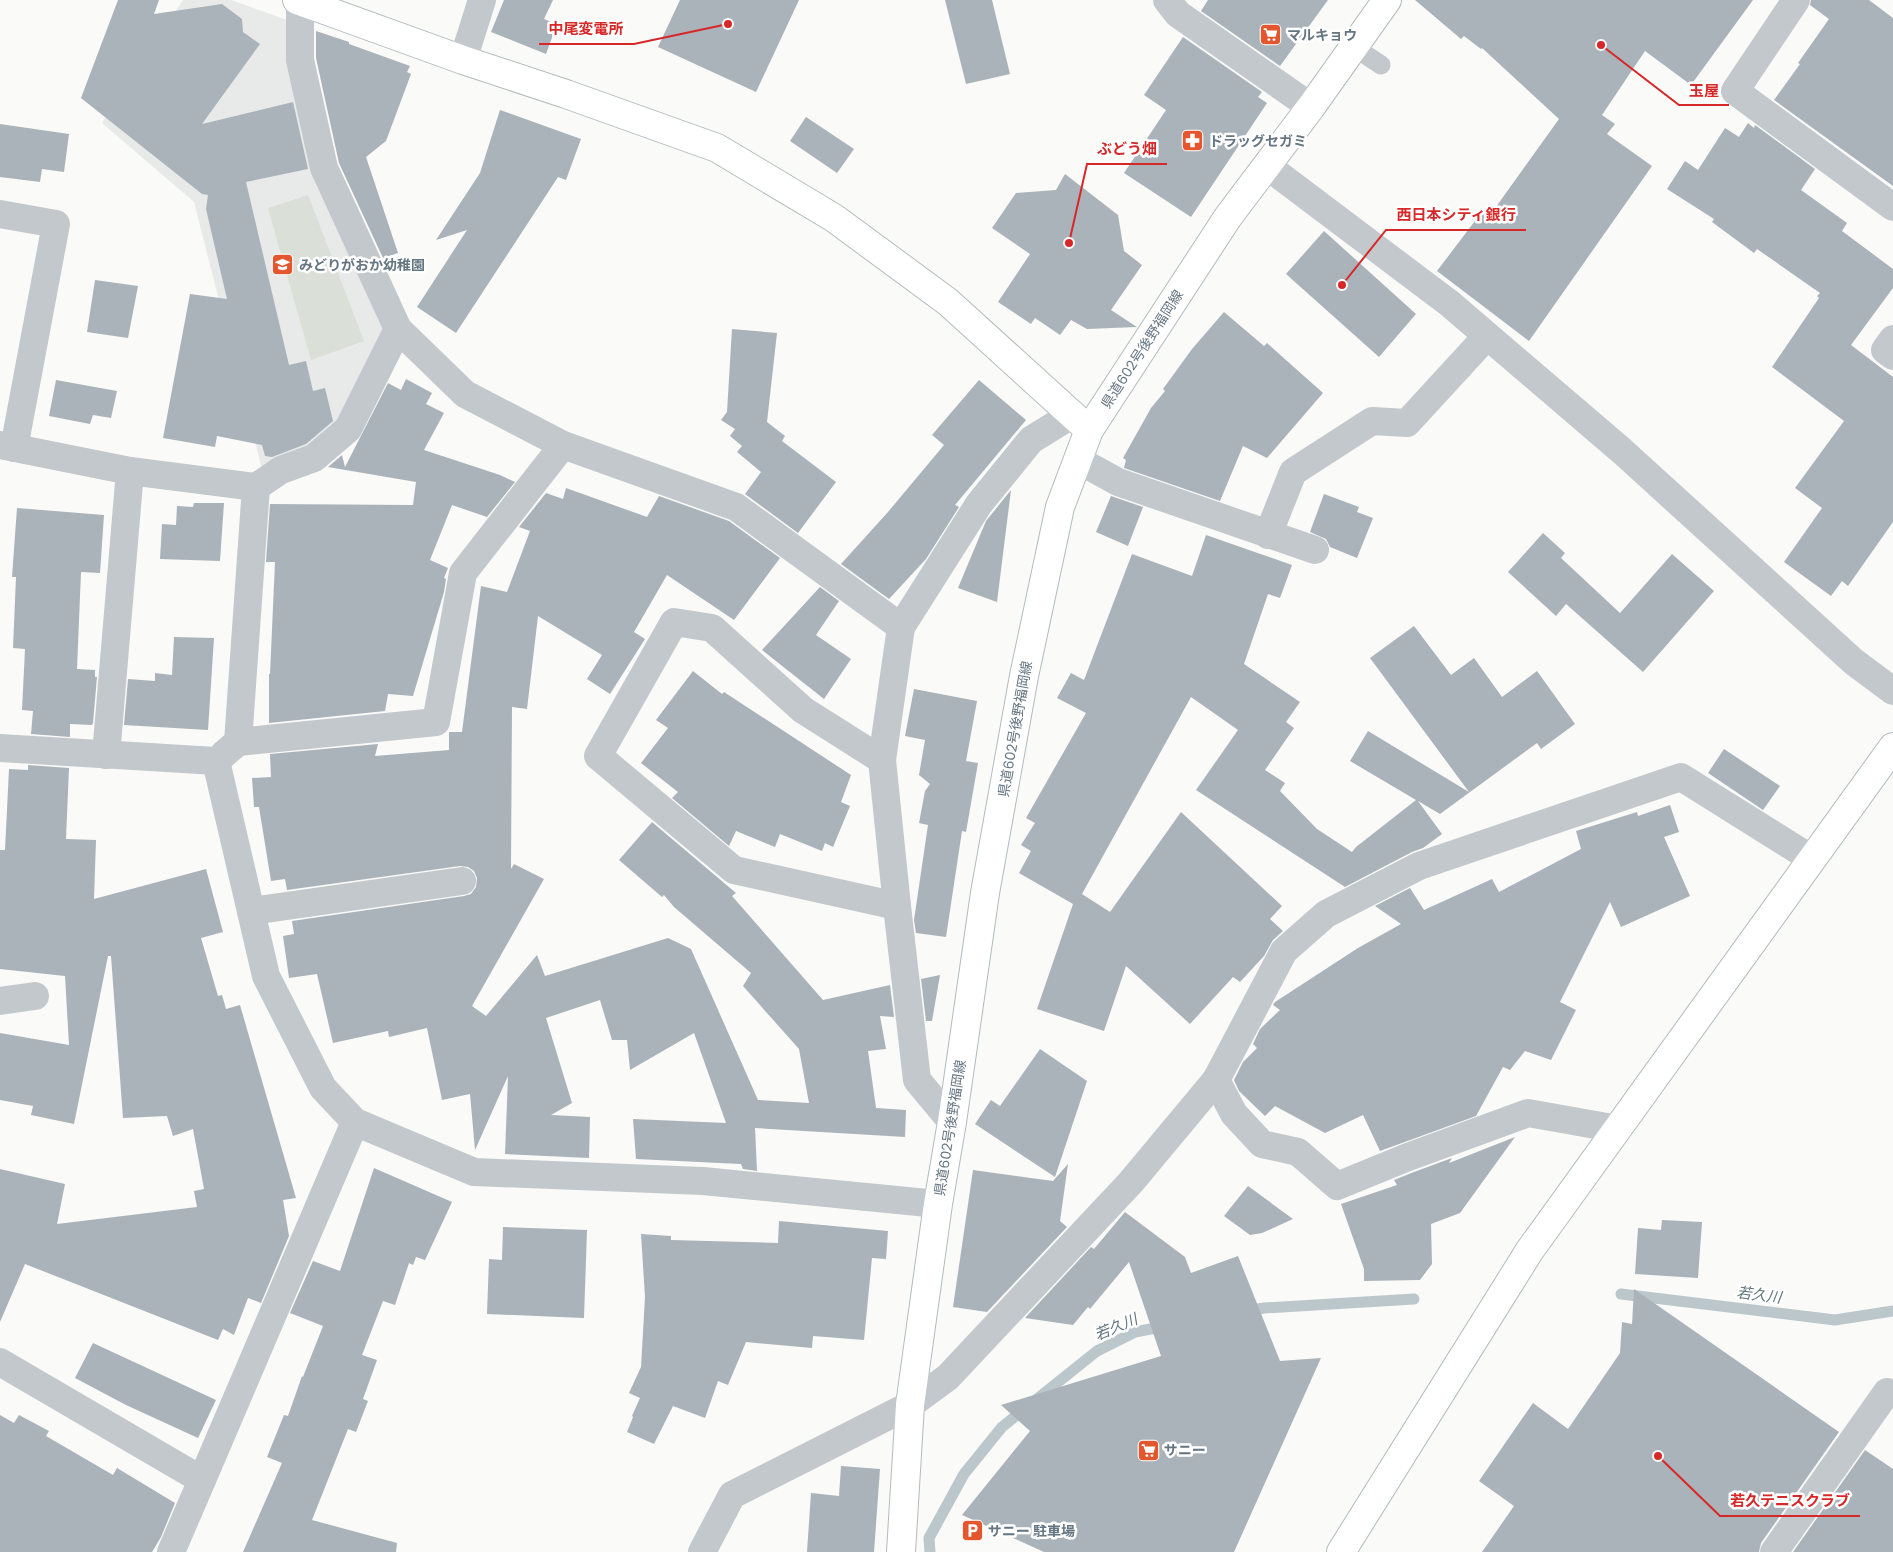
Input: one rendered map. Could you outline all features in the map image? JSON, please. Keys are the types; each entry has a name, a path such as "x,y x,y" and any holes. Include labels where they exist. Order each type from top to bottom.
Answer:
{"street":[{"path":"463,60 482,0"},
{"name":"県道602号後野福岡線","path":"901,1552 910,1404 985,893 1024,676 1060,507 1078,460 1081,422 1387,0"},
{"path":"1796,0 1734,91 1893,207"},
{"path":"901,627 736,507 563,445 465,394 398,329 324,168 300,60 299,1 717,148 834,218 948,302 1081,422 1031,440 979,504 901,627 882,760 897,906 917,1080 952,1122"},
{"path":"1171,12 1311,107"},
{"path":"1267,166 1449,304 1622,451 1854,662 1893,691"},
{"path":"0,214 56,224 7,446 130,470 256,488 281,470 314,458 348,429 398,329"},
{"path":"1268,534 1293,472 1372,421 1408,422 1487,336"},
{"path":"1893,339 1886,350 1893,356"},
{"path":"0,748 216,761 238,742 436,722 464,573 563,445"},
{"path":"1078,460 1118,482 1315,550"},
{"path":"106,755 130,470"},
{"path":"238,742 256,488"},
{"path":"882,760 803,710 712,628 674,622 598,756 734,870 897,906"},
{"path":"1341,1552 1530,1250 1893,746"},
{"path":"216,761 266,976 323,1088 355,1122 474,1172 703,1181 938,1204"},
{"path":"702,1552 732,1495 910,1404 948,1377 1131,1182 1216,1080 1284,951 1326,914 1419,866 1681,777 1812,858"},
{"path":"251,912 462,880"},
{"path":"0,1001 35,996"},
{"path":"1216,1080 1234,1114 1262,1144 1298,1152 1337,1186 1408,1157 1528,1113 1618,1130"},
{"path":"171,1552 355,1122"},
{"path":"0,1362 202,1480"},
{"path":"1774,1552 1891,1391"}],"lane":[{"path":"1354,47 1381,65"}],"shaded area":[{"name":"みどりがおか幼稚園","path":"183,0 231,0 290,21 289,62 316,185 386,329 335,426 308,452 262,469 194,202 102,123"},
{"path":"308,195 364,341 311,360 268,208"}],"building":[{"path":"118,0 159,0 154,14 222,4 242,19 243,32 260,44 202,124 293,102 308,169 246,182 289,365 306,361 313,391 325,388 333,421 306,444 272,457 265,456 262,445 217,436 215,447 163,438 190,294 227,299 206,209 208,195 202,194 81,98"},
{"path":"504,0 553,0 544,19 557,24 546,54 491,32"},
{"path":"680,0 799,0 756,92 658,47"},
{"path":"945,0 992,0 1010,74 966,84"},
{"name":"マルキョウ","path":"1208,0 1328,0 1280,66 1201,11"},
{"path":"1415,0 1753,0 1691,85 1645,51 1602,115 1615,124 1607,134 1652,166 1529,341 1437,271 1481,213 1488,218 1559,119 1482,48 1464,36 1461,39"},
{"path":"1811,0 1869,0 1893,18 1893,186 1774,100 1829,19 1810,5"},
{"path":"316,31 410,66 407,72 411,74 386,141 366,157 398,253 383,258 339,163 316,58"},
{"name":"ドラッグセガミ","path":"1183,37 1262,92 1258,97 1267,103 1191,217 1124,173 1166,110 1144,95"},
{"path":"500,110 581,139 566,180 558,177 456,333 417,307 467,230 436,240 480,173"},
{"path":"806,117 854,149 837,173 790,141"},
{"path":"1748,123 1754,128 1755,125 1815,169 1801,190 1847,223 1842,231 1893,269 1893,288 1851,345 1893,377 1893,522 1848,586 1842,581 1831,596 1784,562 1822,508 1795,488 1844,421 1772,367 1819,298 1817,296 1820,293 1757,249 1754,253 1712,222 1714,219 1667,189 1685,161 1698,170 1725,128 1739,137"},
{"path":"0,124 69,134 64,172 42,169 40,182 0,177"},
{"path":"1065,174 1118,215 1124,251 1142,265 1111,310 1137,327 1087,329 1071,320 1060,335 1035,318 1031,324 998,302 1030,254 992,228 1016,193 1056,190"},
{"path":"1324,231 1416,314 1379,357 1286,274"},
{"path":"95,280 138,286 128,338 87,332"},
{"path":"1224,312 1264,346 1267,343 1323,393 1267,458 1243,446 1220,501 1124,468 1126,460 1123,458 1151,408 1165,391 1163,389 1192,349"},
{"path":"732,329 777,333 767,422 785,436 782,441 836,482 798,533 745,494 761,472 737,452 742,446 730,436 735,429 721,420 727,412"},
{"path":"406,379 432,393 426,404 444,413 424,450 500,475 515,482 487,517 452,505 430,560 448,568 444,578 446,579 444,592 413,696 388,694 385,711 269,723 269,674 275,562 266,562 270,504 413,505 416,482 328,467 342,455 345,467 388,383 401,390"},
{"path":"56,380 117,391 111,418 93,415 90,424 49,416"},
{"path":"979,380 1026,420 955,505 959,507 926,559 889,599 841,564 888,512 944,445 932,435"},
{"path":"566,488 647,517 659,496 729,521 780,558 734,620 667,575 634,632 645,639 610,694 587,679 602,655 538,616 527,709 512,707 511,869 514,864 544,879 472,1006 486,1016 537,955 545,976 668,938 691,949 758,1100 809,1103 799,1049 743,986 751,973 674,907 664,895 662,897 619,860 652,822 736,893 732,896 823,1000 890,985 894,1017 880,1016 886,1049 868,1051 876,1108 906,1110 905,1137 755,1128 757,1171 743,1169 741,1164 636,1159 633,1119 726,1123 694,1033 630,1070 627,1040 612,1040 600,1000 546,1018 572,1103 551,1115 590,1117 589,1158 505,1154 508,1076 475,1150 470,1094 442,1100 427,1028 389,1037 388,1031 333,1043 317,974 289,978 283,936 294,934 292,921 464,896 471,894 476,887 477,878 474,871 468,867 460,866 287,890 285,879 271,881 259,807 254,807 252,778 271,777 270,754 378,744 375,756 449,750 449,732 462,732 481,586 507,592 530,531 519,527 546,493 563,499"},
{"path":"1011,490 997,602 958,588 986,521"},
{"path":"1324,494 1359,507 1357,512 1373,518 1357,558 1330,547 1326,539 1310,532"},
{"path":"1111,496 1143,507 1128,546 1096,532"},
{"path":"194,503 224,503 220,561 160,559 162,524 176,525 177,506 193,507"},
{"path":"17,508 104,515 100,573 81,572 77,669 95,670 95,677 97,677 93,723 92,725 70,724 70,737 31,734 33,711 22,710 25,649 13,648 16,577 12,577"},
{"path":"1543,533 1565,553 1561,558 1620,613 1672,554 1714,591 1643,672 1566,604 1556,616 1508,572"},
{"path":"1206,535 1292,565 1280,598 1268,594 1244,664 1300,702 1286,722 1294,728 1265,770 1285,783 1280,791 1317,829 1352,852 1416,800 1350,761 1368,731 1469,792 1370,658 1414,626 1451,675 1474,658 1502,697 1537,671 1575,724 1541,749 1537,743 1440,814 1418,801 1442,834 1423,848 1345,887 1196,790 1238,730 1191,697 1082,894 1110,912 1181,812 1282,906 1270,919 1283,931 1273,940 1264,956 1240,982 1233,977 1190,1024 1126,966 1104,1031 1037,1009 1073,904 1019,873 1031,851 1021,845 1035,823 1026,818 1086,713 1057,698 1071,673 1084,680 1132,554 1192,576"},
{"path":"820,587 839,601 816,635 851,659 824,699 762,650"},
{"path":"174,637 214,638 208,730 124,725 128,679 155,681 155,673 172,675"},
{"path":"693,671 722,694 724,692 851,775 841,802 850,806 833,847 825,843 822,851 780,834 775,847 736,831 729,846 672,798 678,792 641,763 668,728 656,720"},
{"path":"914,689 977,701 966,761 978,763 966,832 962,831 946,937 916,933 914,920 928,825 919,823 925,791 930,784 919,775 925,740 905,736"},
{"path":"1724,749 1780,786 1763,810 1708,773"},
{"path":"28,765 69,768 66,839 96,840 94,899 206,869 223,932 201,938 218,996 222,995 226,1009 240,1005 296,1198 283,1200 289,1236 261,1303 248,1298 234,1335 223,1329 218,1340 25,1264 0,1322 0,1169 65,1184 57,1224 197,1207 194,1191 204,1189 193,1129 173,1136 167,1116 123,1118 111,956 108,956 74,1124 31,1115 33,1106 0,1100 0,1033 69,1045 65,976 0,969 0,850 5,850 9,769 28,770"},
{"path":"1670,805 1679,832 1664,837 1690,896 1621,927 1610,902 1560,1002 1576,1010 1551,1060 1525,1051 1510,1070 1503,1067 1476,1116 1380,1151 1363,1115 1325,1133 1275,1106 1265,1116 1239,1091 1234,1080 1243,1062 1257,1048 1253,1044 1260,1029 1280,1010 1273,1005 1275,1002 1358,948 1401,924 1375,906 1410,888 1424,910 1492,879 1499,892 1581,849 1576,831 1637,812 1638,816"},
{"path":"940,975 932,1021 926,1021 921,979"},
{"path":"1040,1049 1087,1081 1055,1177 975,1124 991,1100 1000,1106"},
{"path":"1515,1137 1460,1213 1431,1224 1432,1264 1420,1280 1364,1281 1364,1269 1341,1204 1397,1185 1394,1180 1414,1172 1452,1158 1449,1163"},
{"path":"1068,1164 1060,1221 1067,1227 987,1312 953,1307 973,1170 1053,1181"},
{"path":"374,1168 452,1202 425,1260 416,1257 413,1265 409,1263 395,1305 383,1301 362,1355 377,1360 363,1399 368,1401 356,1432 348,1429 312,1520 397,1543 396,1552 243,1552 282,1463 267,1457 284,1415 288,1416 323,1326 290,1313 313,1261 340,1271"},
{"path":"1248,1186 1293,1219 1262,1233 1250,1235 1224,1216"},
{"name":"サニー","path":"1125,1212 1185,1257 1191,1273 1238,1256 1280,1361 1321,1358 1234,1552 1044,1552 962,1515 1030,1431 1001,1405 1161,1356 1129,1262 1090,1309 1088,1307 1073,1325 1025,1318 1091,1247 1094,1249"},
{"path":"1662,1220 1702,1222 1698,1278 1635,1274 1638,1228 1661,1230"},
{"path":"779,1221 888,1231 886,1259 872,1258 864,1340 813,1336 812,1348 746,1342 728,1385 718,1381 705,1418 673,1406 654,1444 627,1432 640,1398 629,1393 641,1367 645,1297 641,1234 671,1236 671,1240 778,1243"},
{"path":"503,1227 587,1230 584,1318 487,1314 489,1259 502,1260"},
{"path":"1634,1289 1839,1432 1761,1543 1759,1552 1482,1552 1514,1506 1479,1481 1533,1403 1568,1429 1620,1353 1622,1322 1632,1324"},
{"path":"93,1343 216,1400 198,1438 126,1405 75,1378"},
{"path":"0,1415 14,1423 19,1415 49,1431 46,1436 113,1475 117,1468 175,1503 161,1537 152,1552 0,1552"},
{"path":"1865,1450 1893,1469 1893,1552 1793,1552"},
{"path":"841,1466 880,1469 874,1552 807,1552 811,1493 839,1496"}],"waterway":[{"name":"若久川","path":"1621,1294 1835,1320 1893,1311"},
{"name":"若久川","path":"1246,1311 1264,1308 1414,1299"},
{"name":"若久川","path":"930,1552 929,1538 964,1474 1002,1427 1097,1351 1135,1332 1166,1326"}],"place":[{"name":"中尾変電所","path":"728,24"},
{"name":"マルキョウ","path":"1271,35"},
{"name":"玉屋","path":"1601,45"},
{"name":"ドラッグセガミ","path":"1193,141"},
{"name":"ぶどう畑","path":"1069,243"},
{"name":"みどりがおか幼稚園","path":"283,265"},
{"name":"西日本シティ銀行","path":"1342,285"},
{"name":"サニー","path":"1148,1450"},
{"name":"若久テニスクラブ","path":"1658,1456"},
{"name":"サニー 駐車場","path":"972,1531"}]}
